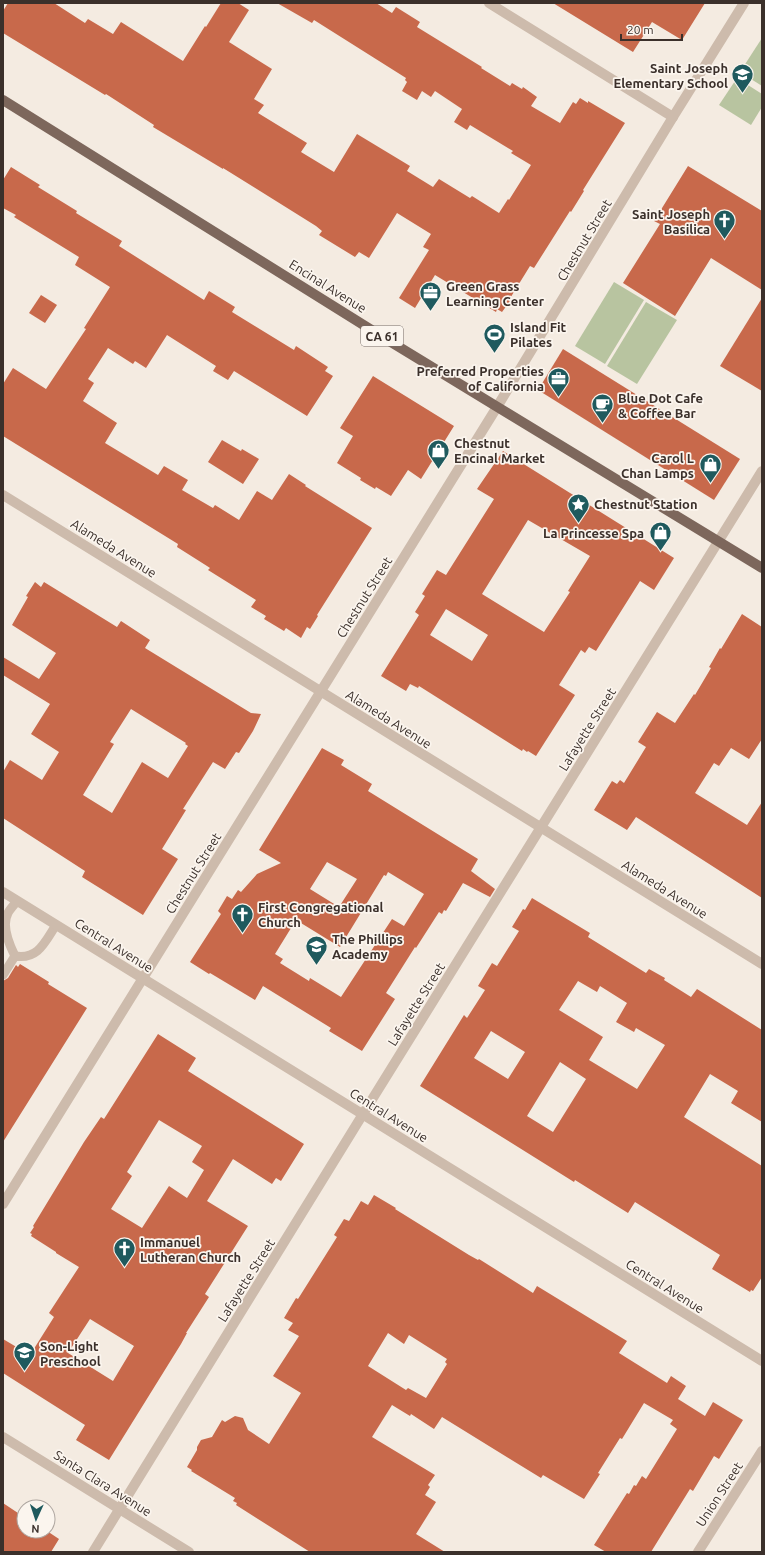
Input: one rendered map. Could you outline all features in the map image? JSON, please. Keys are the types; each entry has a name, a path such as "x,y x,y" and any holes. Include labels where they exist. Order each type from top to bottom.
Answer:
{"main road":[{"name":"Encinal Avenue","path":"3,100 497,407 762,568"}],"street":[{"path":"489,3 673,117"},
{"name":"Chestnut Street","path":"3,1204 144,979 497,407 744,3"},
{"name":"Lafayette Street","path":"93,1552 762,471"},
{"name":"Alameda Avenue","path":"3,495 762,964"},
{"name":"Central Avenue","path":"3,892 762,1361"},
{"name":"Santa Clara Avenue","path":"3,1437 189,1552"},
{"name":"Union Street","path":"698,1552 762,1451"}],"lane":[{"path":"15,956 8,940 5,925 7,914 17,901"},
{"path":"15,956 22,957 32,955 41,948 56,925"},
{"path":"3,975 15,956"}],"green space":[{"path":"762,38 762,86 740,72"},
{"path":"737,78 762,94 762,107 751,125 719,105"},
{"path":"614,282 644,300 605,364 575,346"},
{"path":"646,302 677,320 637,384 607,366"}],"building":[{"path":"8,3 54,3 85,23 88,19 113,34 121,22 183,61 221,3 238,3 249,10 229,42 272,69 254,99 264,105 258,113 307,143 301,152 334,172 357,134 410,166 407,171 433,187 439,179 470,198 472,196 499,213 531,165 511,153 513,151 470,125 467,130 454,122 462,109 435,91 431,97 422,91 417,100 402,91 407,82 405,80 406,78 314,20 312,23 277,3 376,3 392,13 396,7 420,22 417,27 482,67 481,68 510,86 512,83 522,89 523,87 537,97 531,106 560,123 573,102 576,104 580,98 588,103 588,101 625,123 571,212 570,211 534,268 530,266 502,312 497,309 496,312 435,275 415,308 399,298 429,250 423,247 431,234 397,213 369,258 359,252 355,257 319,235 322,231 316,226 223,168 153,127 154,125 106,94 105,95 3,33 3,11"},
{"path":"553,3 705,3 682,40 652,22 633,52"},
{"name":"Saint Joseph Basilica","path":"688,166 762,211 762,290 711,258 675,316 623,283 660,224 654,221"},
{"path":"11,167 40,185 38,187 77,211 76,213 122,241 119,246 204,300 209,291 235,307 232,312 294,350 296,346 328,367 325,371 333,376 307,416 234,371 228,380 213,371 216,366 167,335 146,368 135,361 133,364 108,348 88,379 94,383 83,401 117,423 105,443 158,475 164,466 188,480 182,490 213,508 215,505 239,520 257,491 272,500 289,474 306,485 305,486 372,528 317,615 318,616 310,629 307,627 301,638 286,628 284,631 264,619 266,616 251,607 256,600 208,570 210,568 177,547 178,544 3,436 3,384 13,368 46,389 86,329 84,328 110,287 75,265 79,257 14,217 16,215 3,208 3,180"},
{"path":"41,295 57,305 45,323 29,313"},
{"path":"762,298 762,391 720,366"},
{"path":"563,349 740,459 714,500 538,390"},
{"path":"373,376 454,426 421,479 408,470 391,496 360,480 361,478 337,463 353,436 340,428"},
{"path":"222,440 259,459 243,484 208,462"},
{"path":"503,451 674,558 654,590 640,581 596,651 589,647 585,653 581,650 559,685 575,695 536,756 523,749 522,751 419,686 418,688 410,684 406,691 381,676 419,615 415,612 425,596 422,594 437,570 446,575 494,499 477,489","holes":["528,520 590,556 568,591 570,592 544,632 482,594","446,609 488,635 472,661 430,635"]},
{"path":"35,582 41,587 44,582 117,627 121,621 150,640 145,648 251,713 261,714 253,731 239,753 236,752 225,769 213,762 183,809 186,810 162,849 178,859 143,915 82,877 85,871 3,818 3,772 10,760 42,780 59,752 31,734 50,704 3,675 3,657 39,679 56,653 12,625 28,597 26,596","holes":["131,709 186,743 185,744 188,746 168,778 142,762 112,813 83,795 114,744 110,742"]},
{"path":"742,614 762,627 762,739 749,759 731,748 719,766 714,763 695,793 747,825 762,802 762,898 636,817 627,830 594,810 612,781 617,784 620,780 624,783 646,747 638,742 657,712 675,723 694,694 695,695 711,668 709,667 720,648 721,649"},
{"path":"322,748 344,760 341,765 372,784 368,791 478,859 471,871 495,889 490,897 463,883 446,911 444,910 442,914 439,912 386,993 395,999 362,1051 329,1031 331,1028 263,986 255,1000 190,962 221,914 218,911 227,896 232,899 238,890 241,892 257,874 281,863 259,850","holes":["327,862 357,879 339,907 310,889","388,872 424,894 404,926 392,919 341,997 310,978 309,981 280,963 283,959 275,954 296,920 340,947 384,875 386,876"]},
{"path":"532,898 590,933 588,937 646,973 649,969 665,978 664,980 691,997 697,989 762,1030 762,1122 731,1103 738,1091 710,1074 684,1117 762,1166 762,1277 753,1291 751,1290 750,1292 712,1269 720,1255 635,1202 628,1213 575,1180 574,1182 420,1086 464,1015 467,1018 485,990 478,986 492,963 497,966 519,931 512,927 523,909 525,910","holes":["578,981 597,992 600,986 627,1003 616,1022 634,1032 636,1028 665,1045 637,1089 589,1060 603,1037 559,1010","491,1031 525,1052 508,1079 474,1058","560,1062 586,1079 553,1132 527,1116"]},
{"path":"20,964 49,982 48,984 87,1008 3,1142 3,981 8,978 16,965 18,967"},
{"path":"158,1034 196,1058 188,1071 304,1144 281,1181 276,1178 272,1184 233,1159 207,1201 248,1226 205,1294 209,1297 109,1460 76,1440 85,1425 3,1373 3,1339 30,1355 54,1317 49,1313 79,1267 31,1236 32,1234 30,1233 84,1142 101,1117 104,1119","holes":["159,1120 202,1146 192,1162 204,1170 187,1198 169,1186 142,1228 111,1209 132,1176 127,1172","90,1319 134,1346 113,1381 68,1353"]},
{"path":"374,1195 469,1255 478,1260 479,1259 533,1293 537,1286 627,1341 619,1353 667,1383 671,1376 686,1386 678,1399 705,1416 713,1402 743,1420 719,1459 714,1456 693,1491 690,1489 651,1552 606,1552 594,1545 627,1493 629,1494 634,1485 636,1486 642,1476 646,1479 677,1429 670,1424 673,1420 644,1403 622,1439 620,1438 598,1473 600,1474 584,1499 543,1475 541,1478 442,1417 434,1429 411,1414 410,1416 392,1405 372,1437 435,1475 428,1485 430,1487 425,1495 436,1502 416,1534 445,1552 310,1552 236,1505 237,1503 233,1501 235,1498 187,1467 201,1440 212,1437 222,1420 225,1422 235,1416 243,1418 248,1430 269,1444 301,1393 273,1376 299,1336 288,1330 293,1323 284,1318 296,1298 298,1299 337,1237 334,1235 344,1219 349,1221 361,1201 368,1205","holes":["388,1333 404,1344 409,1335 447,1359 445,1362 447,1364 426,1398 408,1388 406,1390 368,1366"]},
{"path":"3,1503 16,1512 16,1539 56,1539 56,1537 59,1539 51,1552 3,1552"}],"place":[{"name":"Saint Joseph Elementary School","path":"743,94"},
{"name":"Saint Joseph Basilica","path":"725,240"},
{"name":"Green Grass Learning Center","path":"430,312"},
{"name":"Island Fit Pilates","path":"495,354"},
{"name":"Preferred Properties of California","path":"559,398"},
{"name":"Blue Dot Cafe & Coffee Bar","path":"603,424"},
{"name":"Chestnut Encinal Market","path":"438,470"},
{"name":"Carol L Chan Lamps","path":"710,484"},
{"name":"Chestnut Station","path":"578,524"},
{"name":"La Princesse Spa","path":"660,552"},
{"name":"First Congregational Church","path":"242,934"},
{"name":"The Phillips Academy","path":"316,966"},
{"name":"Immanuel Lutheran Church","path":"125,1268"},
{"name":"Son-Light Preschool","path":"25,1372"}]}
